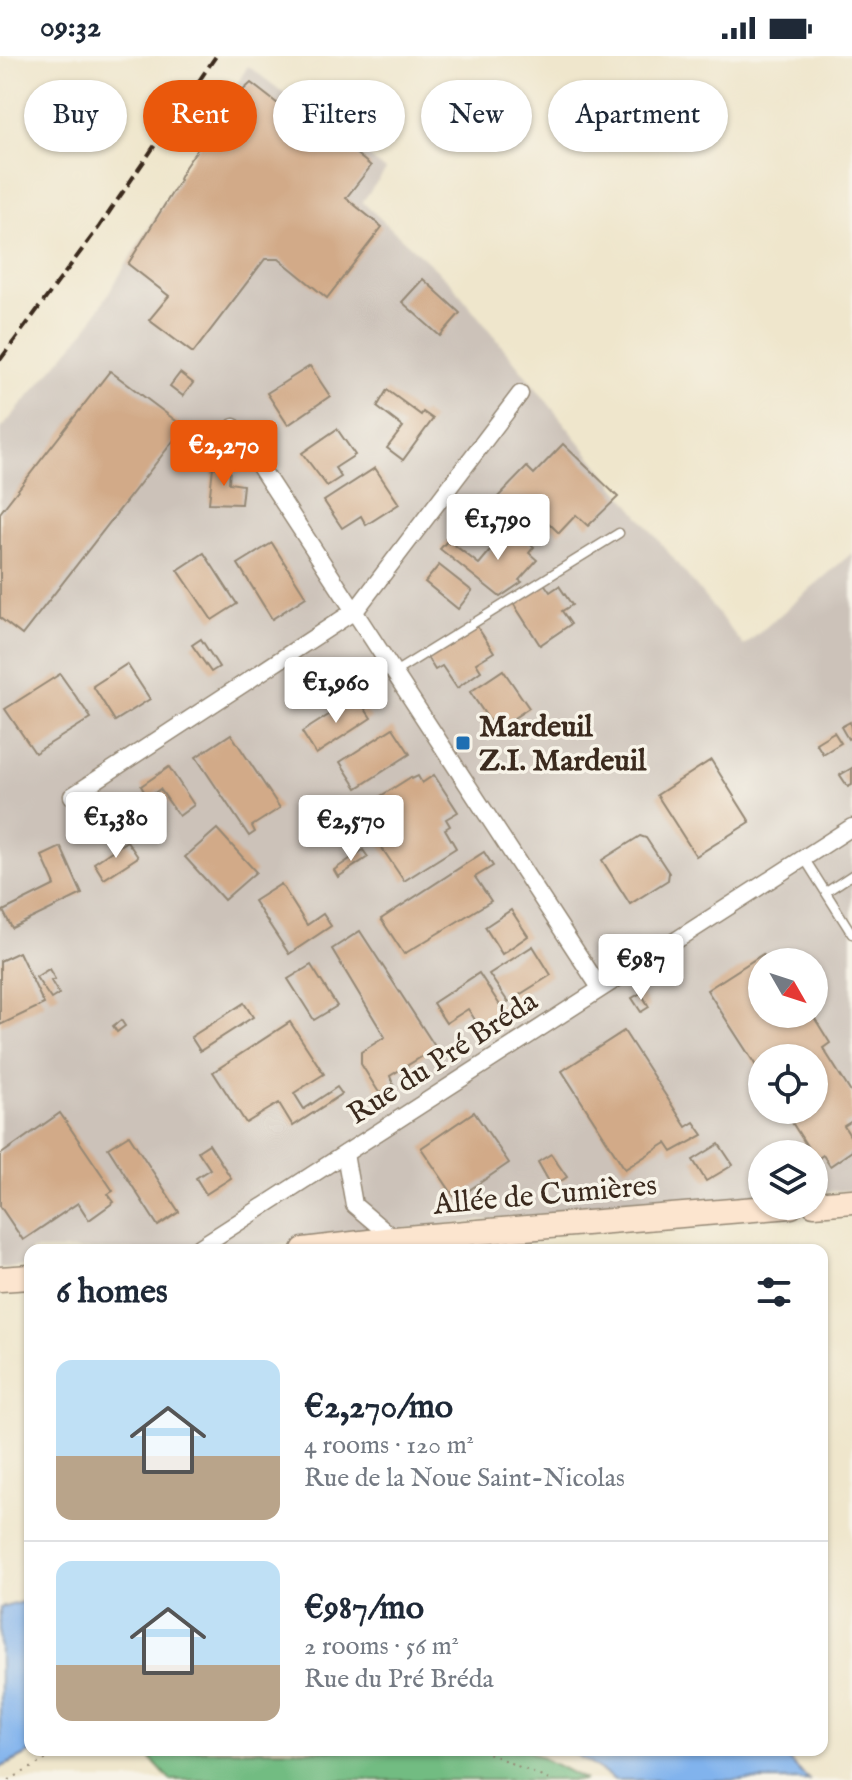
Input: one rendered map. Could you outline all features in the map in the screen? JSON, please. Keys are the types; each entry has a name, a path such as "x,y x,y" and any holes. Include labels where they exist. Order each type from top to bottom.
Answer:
{"main road":[{"path":"828,1203 852,1201"},
{"name":"Allée de Cumières","path":"353,1244 748,1210"},
{"path":"1,1277 24,1277"}],"street":[{"path":"72,796 356,610 520,394"},
{"path":"234,427 600,988"},
{"name":"Rue du Pré Bréda","path":"205,1244 852,827"},
{"name":"Rue du Pré Bréda","path":"345,1154 354,1205 394,1239"}],"lane":[{"path":"395,672 619,533"},
{"path":"804,857 852,934"},
{"path":"826,892 852,875"}],"path":[{"path":"9,1780 52,1756"},
{"path":"495,1756 549,1780"}],"shaded area":[{"path":"248,66 273,85 273,152 362,152 386,170 362,202 451,283 744,646 852,553 852,1190 828,1192 828,1140 748,1140 748,1198 507,1218 273,1244 24,1244 24,1266 0,1268 0,430 86,330 195,152 257,152 257,80 239,80"}],"green space":[{"path":"539,1756 585,1780 170,1780 150,1758"}],"water":[{"path":"24,1602 24,1756 0,1768 0,1608"},
{"path":"578,1756 784,1756 809,1780 615,1780"}],"building":[{"path":"257,88 273,100 273,152 354,152 371,166 346,198 382,227 327,298 279,259 265,259 193,353 149,320 169,296 128,264 195,152 257,152"},
{"path":"423,279 460,313 440,336 402,302"},
{"path":"310,366 330,396 288,425 267,393"},
{"path":"110,371 184,427 22,635 0,618 0,513"},
{"path":"180,373 193,383 183,396 170,386"},
{"path":"387,390 421,415 423,412 433,419 403,460 387,448 403,427 377,407"},
{"path":"337,429 355,455 335,468 341,477 327,486 302,453"},
{"path":"563,444 618,497 588,526 576,515 559,533 525,500 510,515 494,501 527,467 534,474"},
{"path":"213,467 230,469 229,483 243,485 241,504 209,503"},
{"path":"375,468 399,504 366,525 361,516 342,528 324,501"},
{"path":"510,527 534,547 529,553 537,560 519,580 522,582 500,597 440,549 448,540 479,564"},
{"path":"272,543 306,597 272,619 238,564"},
{"path":"204,553 237,604 212,620 178,570"},
{"path":"439,565 472,591 458,609 425,582"},
{"path":"543,582 550,592 559,586 572,605 562,611 571,624 540,645 513,603"},
{"path":"476,625 494,652 476,663 481,671 457,688 442,666 435,670 427,657"},
{"path":"201,639 219,667 211,672 192,645"},
{"path":"127,664 150,699 115,721 93,686"},
{"path":"503,670 529,708 496,730 470,692"},
{"path":"60,674 91,718 35,753 5,709"},
{"path":"357,697 371,718 316,754 302,732"},
{"path":"850,722 852,736 848,739 841,727"},
{"path":"393,728 410,754 357,788 340,762"},
{"path":"834,732 841,743 823,754 816,743"},
{"path":"231,734 280,808 252,826 255,832 249,836 196,757"},
{"path":"711,760 750,822 696,856 657,795"},
{"path":"169,767 194,805 179,816 160,789 148,798 141,786"},
{"path":"852,768 852,785 848,787 840,775"},
{"path":"434,775 458,812 446,819 450,826 445,829 456,848 404,881 357,811 411,777 418,776 422,783"},
{"path":"217,829 256,872 224,900 185,857"},
{"path":"640,836 646,838 669,873 668,880 630,904 602,860"},
{"path":"127,841 138,857 104,879 94,863"},
{"path":"61,847 82,894 12,928 3,911 55,885 42,856"},
{"path":"363,850 368,857 338,877 334,870"},
{"path":"484,852 493,866 475,877 491,901 404,954 381,919"},
{"path":"281,884 307,925 323,914 331,926 289,954 254,901"},
{"path":"511,910 528,936 502,954 485,927"},
{"path":"360,931 436,1048 390,1076 394,1087 386,1094 378,1091 361,1064 361,1052 385,1037 332,949"},
{"path":"533,946 551,975 508,1002 489,974"},
{"path":"19,952 44,1004 0,1025 0,961"},
{"path":"748,964 748,1028 821,1028 830,1043 748,1044 748,1053 707,990"},
{"path":"311,965 337,1006 314,1020 288,979"},
{"path":"49,969 55,979 51,981 59,994 51,999 36,977"},
{"path":"479,973 507,1016 483,1032 468,1009 446,1023 433,1003"},
{"path":"641,993 649,1007 641,1012 632,998"},
{"path":"244,1003 253,1017 200,1051 191,1037"},
{"path":"121,1020 125,1026 117,1032 113,1026"},
{"path":"290,1022 324,1074 294,1093 304,1109 337,1087 342,1094 293,1126 279,1103 246,1123 213,1072"},
{"path":"624,1031 686,1127 694,1122 703,1135 672,1152 666,1143 625,1169 562,1071"},
{"path":"828,1056 852,1094 852,1121 844,1126 852,1139 852,1151 830,1166 828,1140 803,1140 793,1124 828,1124"},
{"path":"474,1112 509,1163 456,1199 421,1148"},
{"path":"60,1113 113,1191 108,1194 114,1202 89,1220 78,1203 23,1240 0,1206 0,1155"},
{"path":"129,1135 179,1212 158,1226 108,1148"},
{"path":"209,1144 231,1178 206,1194 196,1178 210,1169 198,1151"},
{"path":"719,1144 733,1165 706,1181 693,1160"},
{"path":"551,1154 567,1177 552,1187 538,1162"}],"railway":[{"path":"0,360 99,227 216,56"}],"place":[{"name":"Mardeuil Z.I. Mardeuil","path":"463,743"}]}
